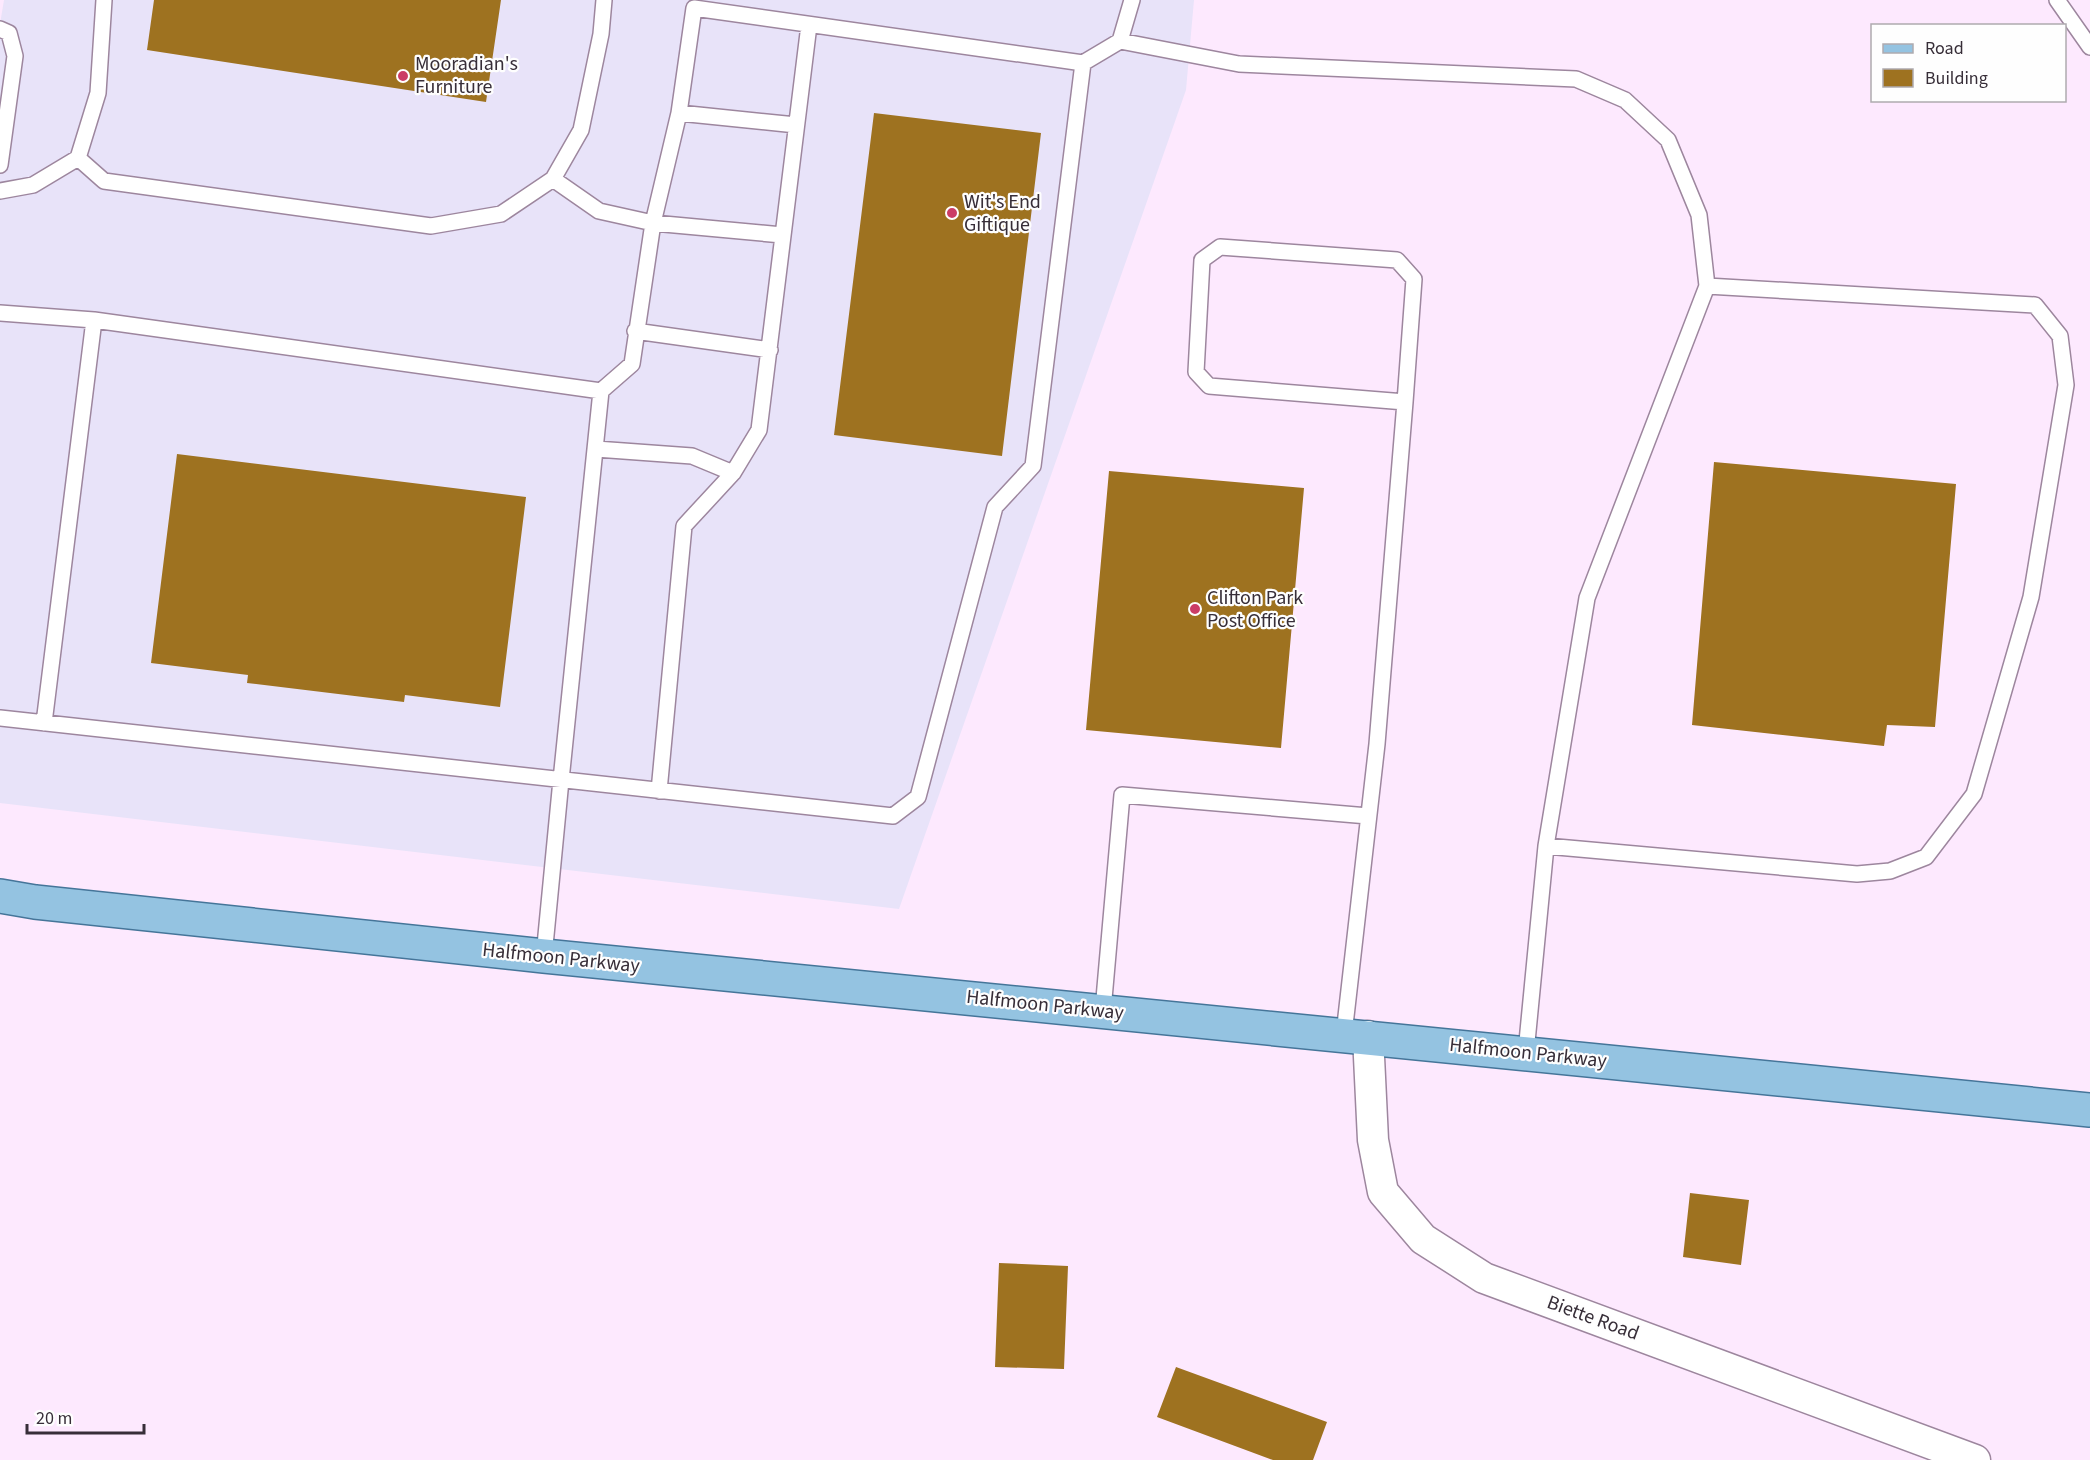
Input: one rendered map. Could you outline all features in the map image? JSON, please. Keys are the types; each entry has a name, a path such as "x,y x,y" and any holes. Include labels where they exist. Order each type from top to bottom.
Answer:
{"main road":[{"name":"Halfmoon Parkway","path":"0,896 35,902 544,956 1356,1035 2090,1110"}],"street":[{"name":"Biette Road","path":"1356,1035 1383,1192 1423,1239 1484,1278 1974,1460"}],"lane":[{"path":"0,191 33,185 78,158 98,93 104,0"},
{"path":"78,158 104,181 431,226 501,214 553,179 581,130 601,34 604,0"},
{"path":"1120,41 1132,0"},
{"path":"2056,0 2090,47"},
{"path":"544,956 601,391 632,364 635,331 653,223 679,113 695,4 809,25 1083,63 1120,41 1239,64 1576,79 1625,100 1668,140 1698,215 1707,286 1587,598 1546,846 1526,1052"},
{"path":"659,791 684,526 733,473 759,430 809,25"},
{"path":"0,29 9,33 15,56 0,165"},
{"path":"0,718 893,816 918,797 995,507 1033,466 1083,63"},
{"path":"679,113 796,125"},
{"path":"553,179 599,211 653,223 782,235"},
{"path":"1356,1035 1368,816 1377,744 1405,402 1414,279 1397,260 1220,247 1202,260 1196,372 1209,386 1405,402"},
{"path":"1546,846 1857,874 1890,870 1926,857 1974,794 2031,597 2066,385 2060,336 2035,305 1707,286"},
{"path":"0,313 94,320 601,391"},
{"path":"44,723 94,320"},
{"path":"635,331 770,350"},
{"path":"596,448 692,456 733,473"},
{"path":"1103,1010 1122,795 1368,816"}],"shaded area":[{"path":"4,0 1194,0 1186,90 899,909 0,803 0,24"}],"building":[{"name":"Mooradian's Furniture","path":"154,0 501,0 486,102 147,50"},
{"path":"874,113 1041,133 1002,456 834,435"},
{"path":"177,454 526,497 500,707 405,695 404,702 247,683 248,675 151,663"},
{"path":"1714,462 1956,484 1935,727 1887,725 1884,746 1692,725"},
{"name":"Clifton Park Post Office","path":"1109,471 1304,488 1281,748 1086,730"},
{"path":"1690,1193 1749,1200 1741,1265 1683,1257"},
{"path":"999,1263 1068,1266 1064,1369 995,1367"},
{"path":"1176,1367 1327,1422 1313,1460 1273,1460 1157,1417"}],"place":[{"name":"Mooradian's Furniture","path":"403,76"},
{"name":"Wit's End Giftique","path":"952,213"},
{"name":"Clifton Park Post Office","path":"1195,609"}]}
